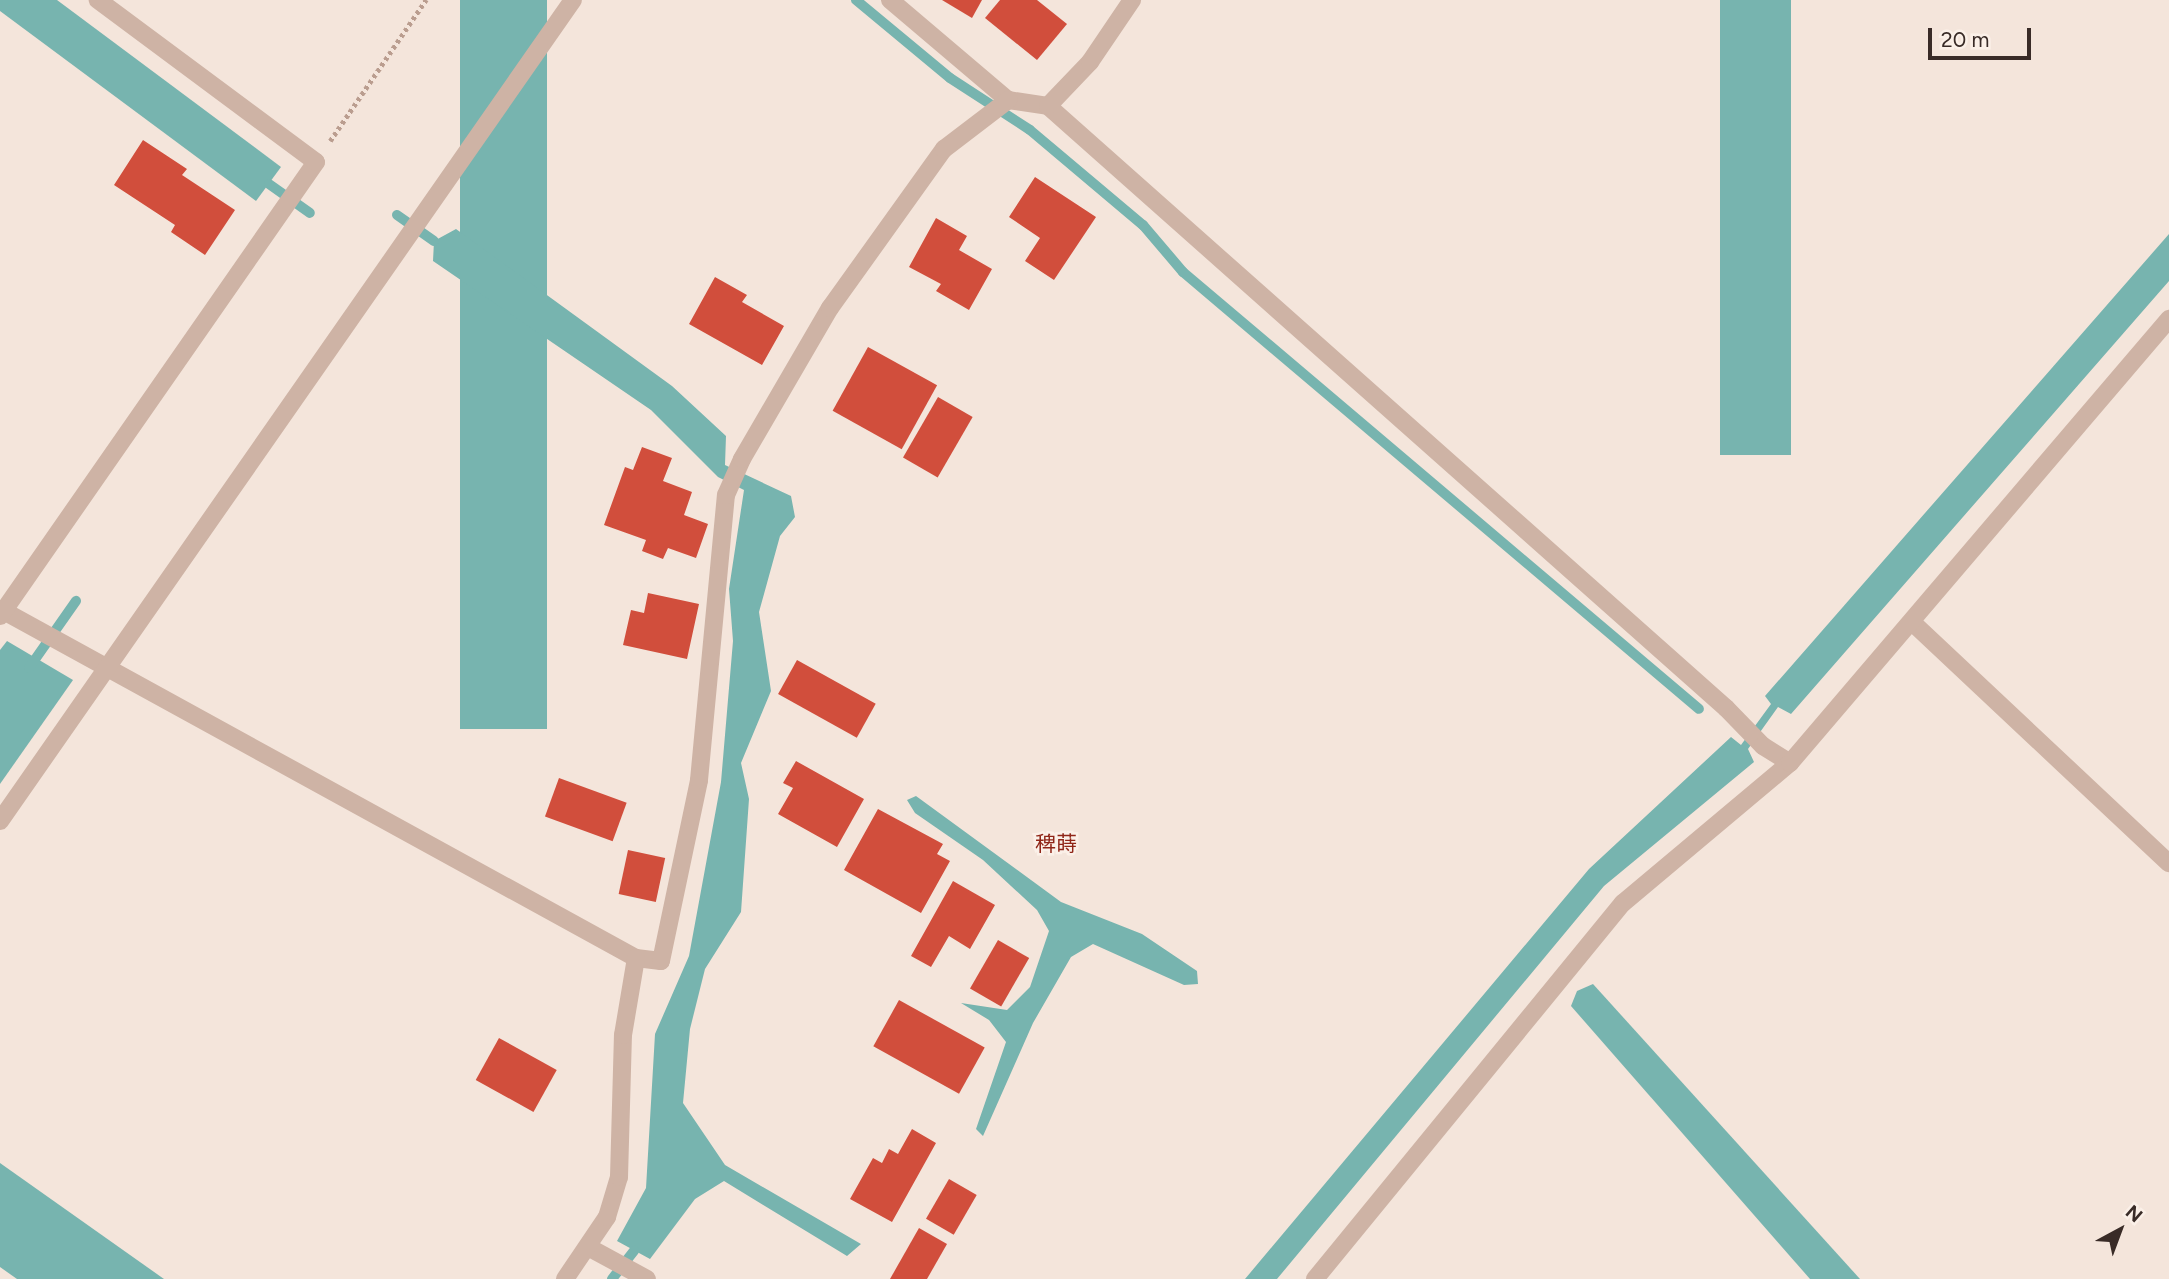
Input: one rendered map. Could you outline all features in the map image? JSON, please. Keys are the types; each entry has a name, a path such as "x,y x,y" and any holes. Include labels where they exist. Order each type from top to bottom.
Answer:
{"street":[{"path":"98,0 316,162 1,612 636,958 661,961 678,891 699,780 726,495 742,459 830,308 944,149 983,116 1008,100"},
{"path":"0,821 573,0"},
{"path":"890,0 1008,100 1048,106 1726,708 1763,746 1790,763"},
{"path":"1048,106 1090,62 1132,0"},
{"path":"1315,1279 1623,903 1790,763 1913,623 2169,319"},
{"path":"1913,623 2169,863"},
{"path":"565,1279 607,1217 619,1177 624,1035 636,958"},
{"path":"588,1247 642,1276"}],"path":[{"path":"316,162 426,0"}],"water":[{"path":"0,0 57,0 281,167 256,201 0,11"},
{"path":"460,0 547,0 547,729 460,729"},
{"path":"1720,0 1791,0 1791,455 1720,455"},
{"path":"456,229 672,386 726,436 725,465 791,496 795,517 780,536 759,612 771,691 741,763 749,799 741,912 705,969 690,1029 683,1103 725,1165 861,1244 847,1256 724,1181 695,1199 650,1259 617,1241 646,1188 655,1034 689,956 721,782 733,641 729,589 744,490 718,477 651,410 433,261 434,241"},
{"path":"2169,234 2169,281 1791,714 1778,707 1748,749 1754,762 1604,886 1277,1279 1245,1279 1589,869 1731,737 1741,745 1771,704 1765,696"},
{"path":"7,641 73,680 0,784 0,650"},
{"path":"916,796 1061,902 1142,934 1197,971 1198,984 1184,985 1093,944 1071,957 1033,1023 983,1136 976,1129 1006,1042 989,1020 961,1003 1007,1010 1030,987 1049,931 1037,910 983,860 915,813 907,800"},
{"path":"1593,984 1860,1279 1810,1279 1571,1006 1577,991"},
{"path":"0,1163 164,1279 17,1279 0,1267"}],"building":[{"path":"942,0 982,0 972,18"},
{"path":"1000,0 1037,0 1067,24 1037,60 985,18"},
{"path":"143,140 187,169 182,175 235,210 205,255 171,232 175,225 114,185"},
{"path":"1035,177 1096,217 1054,280 1025,261 1040,238 1009,217"},
{"path":"936,218 967,236 959,250 992,269 969,310 936,291 941,284 909,267"},
{"path":"715,277 747,295 742,302 784,326 762,365 689,324"},
{"path":"868,347 937,385 902,449 833,411"},
{"path":"938,397 973,417 938,478 903,458"},
{"path":"642,447 672,458 663,481 692,492 684,515 708,524 696,558 668,548 663,559 642,551 646,540 604,525 625,467 633,470"},
{"path":"648,593 699,604 687,659 623,645 631,610 644,613"},
{"path":"797,660 876,704 857,738 778,694"},
{"path":"796,761 864,799 837,847 778,814 793,788 783,783"},
{"path":"559,778 627,803 613,841 545,817"},
{"path":"878,809 943,844 937,854 950,861 921,913 844,870"},
{"path":"628,850 665,858 656,902 619,894"},
{"path":"953,881 995,905 970,949 949,936 931,967 911,956"},
{"path":"998,940 1029,958 1001,1006 970,988"},
{"path":"899,1000 985,1048 959,1094 873,1046"},
{"path":"499,1038 557,1070 533,1112 476,1080"},
{"path":"912,1129 936,1143 892,1222 850,1199 873,1158 882,1163 889,1149 898,1154"},
{"path":"949,1179 977,1195 954,1235 926,1219"},
{"path":"919,1228 947,1244 927,1279 890,1279"}],"waterway":[{"path":"856,0 950,78 1030,130 1143,225 1183,272 1699,709"},
{"path":"269,184 310,213"},
{"path":"397,215 434,241"},
{"path":"29,668 76,601"},
{"path":"612,1279 634,1251"}],"district":[{"name":"稗蒔","path":"1056,844"}]}
